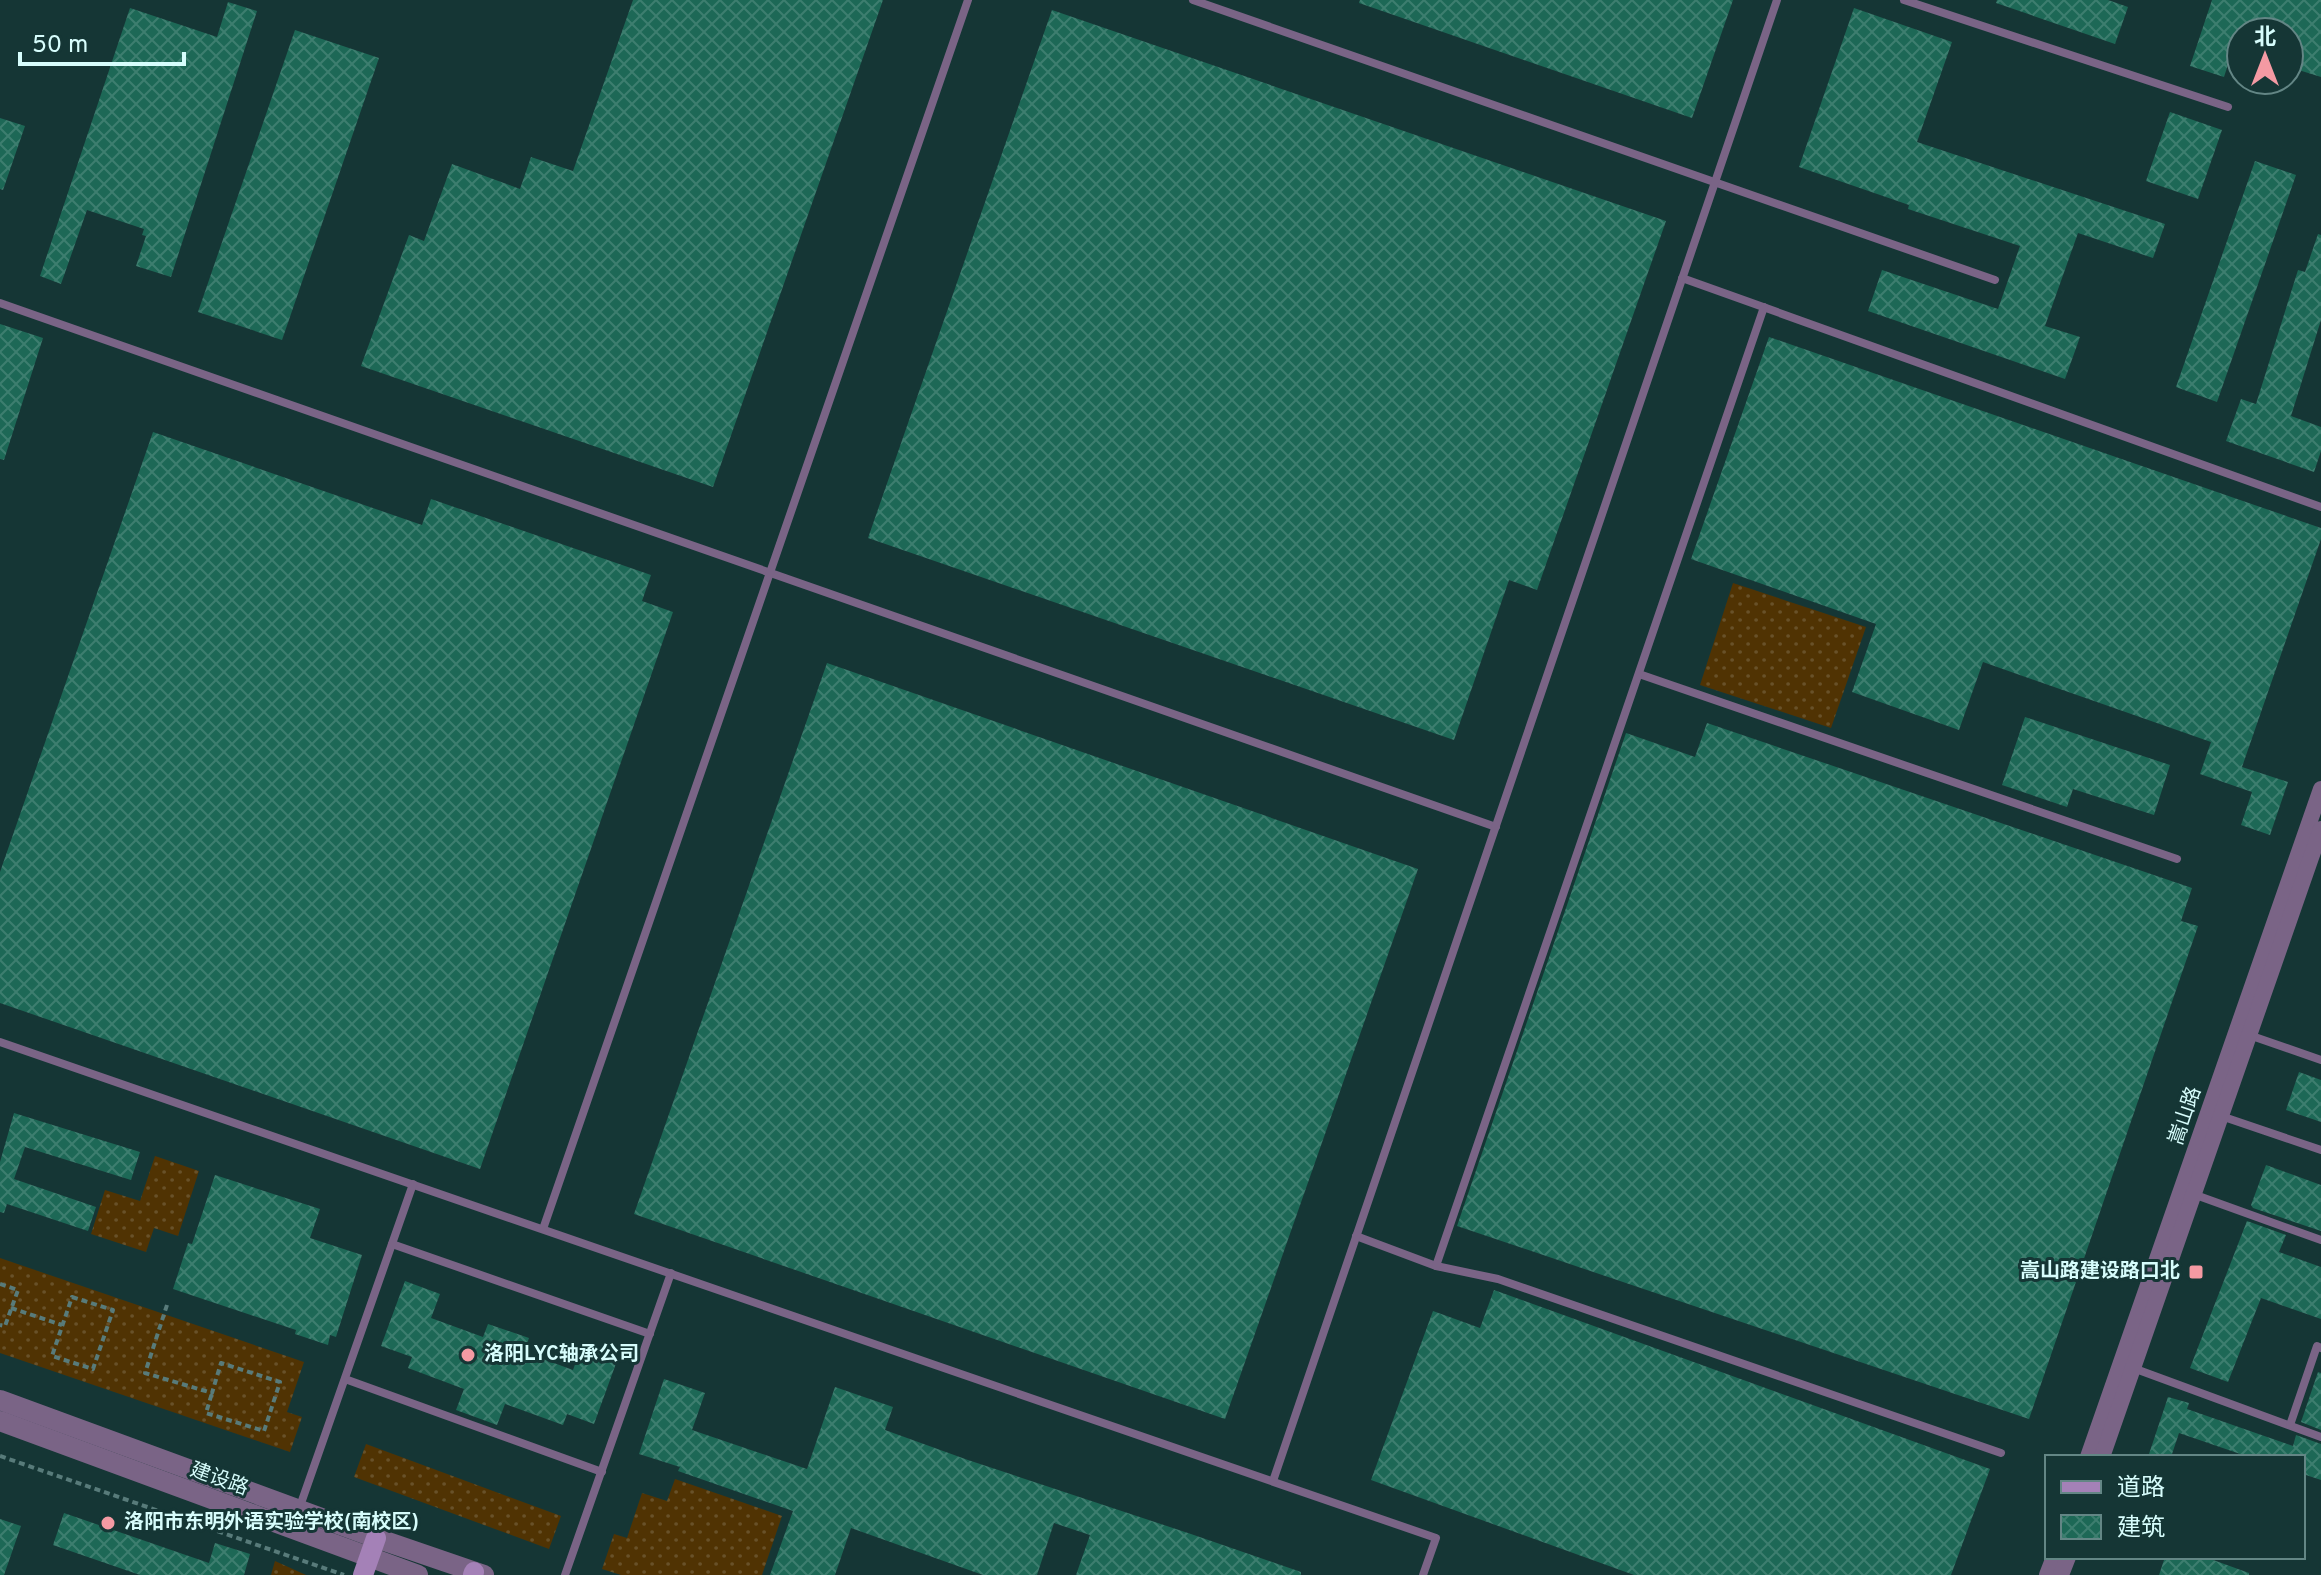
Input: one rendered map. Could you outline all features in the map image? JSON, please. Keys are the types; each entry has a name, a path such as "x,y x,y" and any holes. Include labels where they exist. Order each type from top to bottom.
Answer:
{"street":[{"name":"嵩山路","path":"2089,1455 2127,1366 2188,1192 2321,789"},
{"name":"嵩山路","path":"2243,1033 2321,829"},
{"name":"嵩山路","path":"2103,1455 2127,1366"},
{"name":"建设路","path":"0,1400 295,1519 370,1557 418,1575"},
{"name":"建设路","path":"0,1421 295,1519"},
{"name":"建设路","path":"370,1557 477,1574"}],"lane":[{"path":"543,1229 968,0"},
{"path":"1193,0 1995,280"},
{"path":"1273,1481 1777,0"},
{"path":"1904,0 2228,107"},
{"path":"1682,278 2321,507"},
{"path":"0,303 1496,827"},
{"path":"1436,1266 1764,307"},
{"path":"1639,674 2177,859"},
{"path":"2243,1033 2321,1060"},
{"path":"0,1042 1436,1538 1423,1575"},
{"path":"2215,1114 2321,1150"},
{"path":"295,1519 413,1184"},
{"path":"2188,1192 2321,1240"},
{"path":"1356,1236 1436,1266 1498,1279 2001,1453"},
{"path":"392,1244 650,1334"},
{"path":"565,1575 671,1273"},
{"path":"2290,1425 2317,1346 2321,1348"},
{"path":"2127,1366 2321,1437"},
{"path":"345,1379 602,1472"}],"path":[{"path":"0,1284 18,1290 5,1326 0,1325"},
{"path":"72,1297 113,1310 93,1369 52,1356 63,1325 72,1297"},
{"path":"167,1305 145,1373 212,1393"},
{"path":"11,1308 63,1325"},
{"path":"221,1363 280,1382 264,1431 206,1413 212,1393 221,1363"},
{"path":"0,1456 344,1575"}],"shaded area":[{"path":"1733,583 1866,627 1831,728 1700,685"},
{"path":"155,1156 199,1171 178,1236 154,1228 146,1252 91,1234 105,1190 140,1201"},
{"path":"0,1258 304,1362 287,1412 302,1417 290,1452 0,1353"},
{"path":"366,1444 561,1516 549,1549 354,1477"},
{"path":"675,1479 782,1516 762,1575 621,1575 602,1569 614,1534 627,1538 642,1493 667,1501"},
{"path":"275,1561 306,1575 271,1575"}],"building":[{"path":"633,0 883,0 713,487 361,366 409,235 424,241 452,164 520,189 531,157 573,171"},
{"path":"1360,0 1733,0 1692,118 1359,3"},
{"path":"1997,0 2108,0 2128,7 2115,44 1996,3"},
{"path":"2212,0 2321,0 2321,77 2305,72 2305,16 2225,16 2224,77 2190,66"},
{"path":"228,2 257,11 171,277 136,266 146,236 142,235 144,229 87,210 61,284 40,276 130,8 217,37"},
{"path":"1854,8 1952,42 1917,142 2165,224 2153,258 2078,233 2045,326 2080,337 2065,379 1868,311 1882,270 1998,309 2020,246 1908,209 1909,205 1799,167"},
{"path":"1052,10 1666,221 1537,590 1509,580 1454,740 868,538"},
{"path":"295,30 379,58 282,340 198,312"},
{"path":"2170,112 2222,130 2198,199 2146,181"},
{"path":"0,118 25,126 3,190 0,189"},
{"path":"2255,161 2296,175 2217,402 2176,387"},
{"path":"2318,234 2321,235 2321,320 2291,416 2321,427 2321,451 2314,472 2226,441 2241,399 2256,404 2298,270 2305,272"},
{"path":"0,324 43,338 4,460 0,459"},
{"path":"1769,337 2321,528 2321,539 2242,767 2288,782 2270,835 2241,825 2252,792 2200,774 2211,742 1983,662 1959,730 1852,692 1876,624 1691,559"},
{"path":"153,432 422,525 431,499 651,575 642,601 673,612 480,1169 0,1003 0,872"},
{"path":"827,663 1418,869 1225,1419 634,1214"},
{"path":"2025,717 2170,765 2154,815 2073,789 2067,807 2002,785"},
{"path":"1707,723 2192,888 2181,921 2198,926 2029,1419 1457,1226 1626,733 1695,757"},
{"path":"2299,1072 2321,1080 2321,1122 2286,1110"},
{"path":"14,1113 140,1152 131,1180 25,1147 14,1179 96,1207 88,1231 7,1204 4,1213 0,1212 0,1162"},
{"path":"2266,1165 2321,1185 2321,1231 2253,1208 2251,1205"},
{"path":"215,1175 320,1209 310,1238 362,1255 336,1337 330,1335 328,1345 295,1334 296,1330 173,1289"},
{"path":"2247,1221 2286,1235 2279,1252 2321,1267 2321,1319 2261,1298 2228,1382 2190,1368"},
{"name":"洛阳LYC轴承公司","path":"405,1281 440,1294 431,1318 483,1337 488,1324 529,1338 524,1352 573,1370 582,1345 618,1358 594,1424 567,1414 563,1425 505,1404 497,1425 456,1410 464,1389 408,1368 412,1357 381,1346"},
{"path":"1494,1290 1990,1469 1951,1575 1634,1575 1371,1480 1433,1311 1480,1328"},
{"path":"2318,1372 2321,1373 2321,1430 2301,1422"},
{"path":"664,1379 705,1393 692,1430 807,1469 835,1387 893,1407 885,1430 1301,1572 1301,1575 1076,1575 1090,1535 1054,1523 1037,1575 983,1575 851,1528 835,1575 770,1575 793,1511 678,1471 680,1467 639,1454"},
{"path":"2168,1397 2189,1403 2187,1409 2293,1446 2296,1435 2321,1444 2321,1480 2305,1475 2305,1455 2243,1455 2179,1433 2172,1455 2149,1455"},
{"path":"64,1513 209,1563 215,1543 250,1554 244,1575 140,1575 53,1545"},
{"path":"0,1519 21,1526 4,1575 0,1575"},
{"path":"2164,1559 2210,1559 2249,1573 2249,1575 2159,1575"}],"place":[{"name":"嵩山路建设路口北","path":"2196,1272"},
{"name":"洛阳LYC轴承公司","path":"468,1355"},
{"name":"洛阳市东明外语实验学校(南校区)","path":"108,1523"}]}
